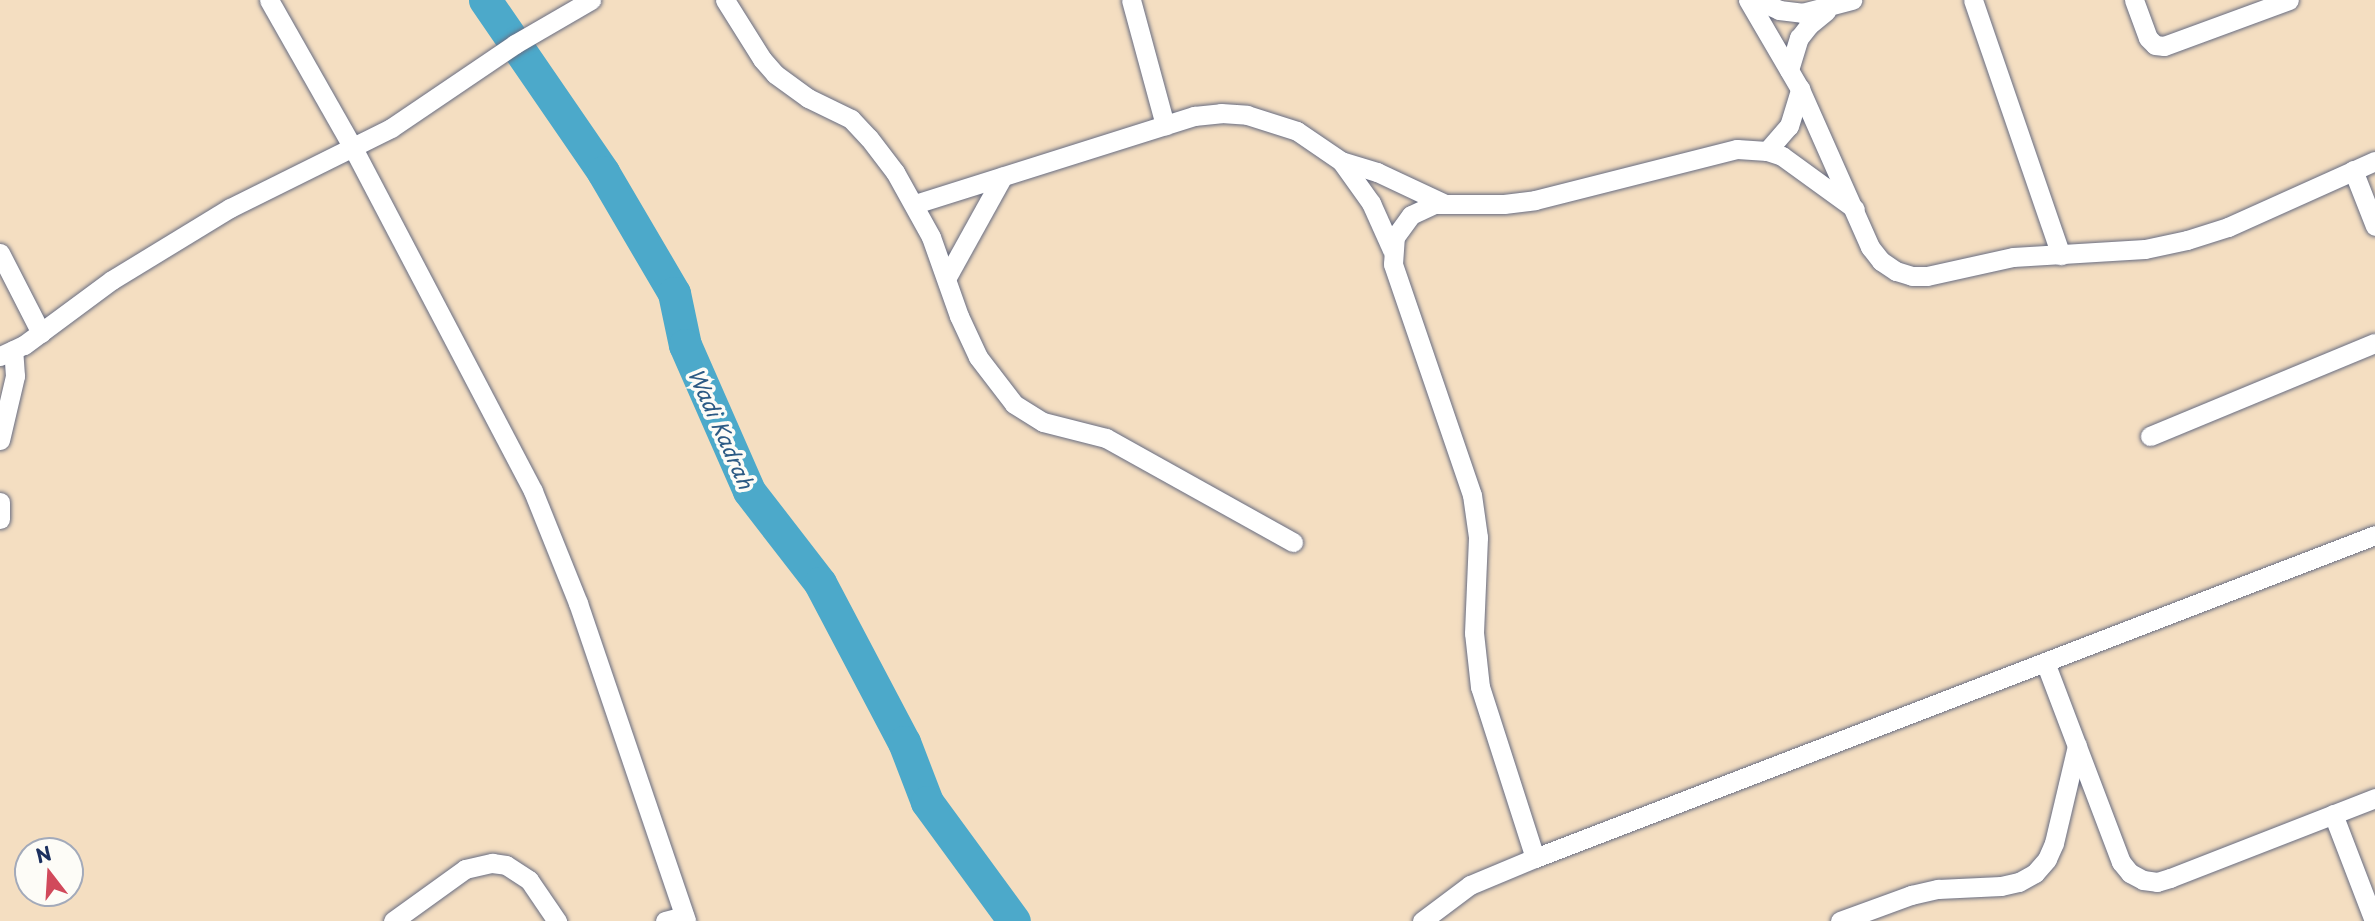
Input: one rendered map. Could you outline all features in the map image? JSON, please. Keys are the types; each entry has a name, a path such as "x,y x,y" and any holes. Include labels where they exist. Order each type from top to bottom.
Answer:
{"street":[{"path":"270,0 353,148 533,491 578,603 678,919"},
{"path":"0,440 15,376 7,353 41,333 112,280 230,208 285,177 353,148 427,106 515,44 591,0"},
{"path":"725,0 762,59 775,74 808,98 839,112 861,128 915,204 978,357 1014,404 1043,422 1106,438 1293,542"},
{"path":"1132,0 1165,125"},
{"path":"1748,0 1800,89 1870,247 1881,261 1912,276 1927,276 2013,257 2145,249 2188,240 2228,227 2375,161"},
{"path":"1757,0 1791,12 1814,12 1844,3"},
{"path":"1973,0 2061,255"},
{"path":"2134,0 2148,38 2155,45 2164,46 2289,0"},
{"path":"1789,70 1792,54 1809,24 1844,3"},
{"path":"1767,151 1789,126 1800,89"},
{"path":"915,204 1194,116 1221,113 1247,115 1297,131 1341,161 1377,172 1445,204"},
{"path":"1392,250 1401,225 1410,215 1422,208 1445,204 1504,204 1535,200 1737,149 1767,151 1796,163 1855,209"},
{"path":"1341,161 1371,203 1392,250 1397,277 1472,495 1478,537 1474,633 1480,687 1535,858"},
{"path":"2353,170 2375,226"},
{"path":"947,277 1003,176"},
{"path":"0,253 41,333"},
{"path":"2150,436 2375,342"},
{"path":"0,502 0,519"},
{"path":"1422,921 1470,885 1535,858 2375,535"},
{"path":"2045,662 2121,862 2130,873 2143,880 2157,882 2170,878 2375,798"},
{"path":"1840,921 1911,895 1938,889 2001,886 2019,882 2035,873 2047,859 2054,843 2077,746"},
{"path":"2333,814 2374,921"},
{"path":"393,921 465,869 492,863 512,868 529,880 557,921"}],"waterway":[{"name":"Wadi Kadrah","path":"485,0 603,172 674,293 685,345 749,491 820,583 904,742 927,802 1014,921"}]}
